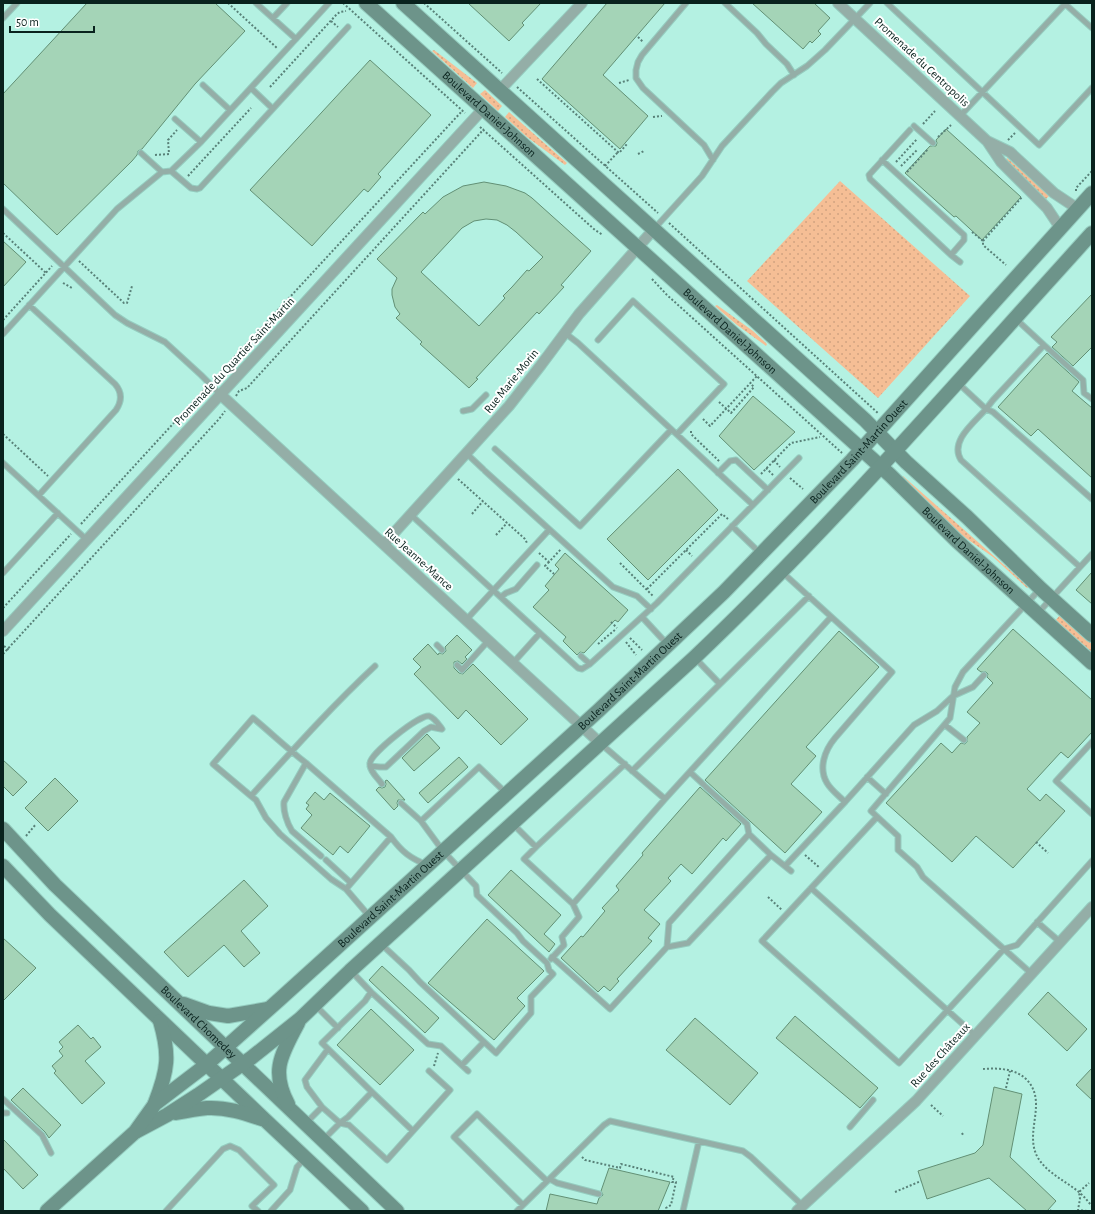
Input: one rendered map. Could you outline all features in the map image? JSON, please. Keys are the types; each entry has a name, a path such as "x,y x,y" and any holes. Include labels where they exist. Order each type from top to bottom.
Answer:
{"main road":[{"name":"Boulevard Daniel-Johnson","path":"366,3 880,467 957,541 1092,663"},
{"name":"Boulevard Daniel-Johnson","path":"402,3 865,420 1092,635"},
{"name":"Boulevard Saint-Martin Ouest","path":"47,1211 135,1132 155,1104 206,1065 582,726 668,646 762,554 861,450 1092,193"},
{"name":"Boulevard Saint-Martin Ouest","path":"135,1132 167,1116 222,1079 300,1019 350,970 694,658 781,572 880,467 1092,233"},
{"name":"Boulevard Chomedey","path":"3,830 44,874 397,1211"},
{"name":"Boulevard Chomedey","path":"3,866 50,915 159,1018 206,1065 362,1211"},
{"path":"178,1002 209,1013 228,1016 268,1009"},
{"path":"155,1104 165,1074 167,1056 165,1038 159,1018"},
{"path":"293,1112 282,1093 279,1069 284,1050 300,1019"},
{"path":"167,1116 200,1109 216,1108 264,1119"}],"street":[{"path":"500,90 582,3"},
{"name":"Promenade du Centropolis","path":"838,3 988,141 1010,152 1059,196 1078,209"},
{"name":"Promenade du Quartier Saint-Martin","path":"3,631 483,109"},
{"name":"Promenade du Centropolis","path":"988,141 1001,162 1049,210 1061,229"},
{"name":"Rue Marie-Morin","path":"384,544 515,398 585,307 654,229"},
{"name":"Rue Jeanne-Mance","path":"221,395 600,743"},
{"name":"Rue des Châteaux","path":"800,1208 916,1101 1092,907"}],"lane":[{"path":"3,18 17,3"},
{"path":"256,3 296,39"},
{"path":"273,18 287,3"},
{"path":"3,334 124,202 162,172 171,171 201,142 329,3"},
{"path":"686,3 642,55 637,66 636,78 643,88 704,145 713,160"},
{"path":"725,3 757,32 766,44 787,64 794,75"},
{"path":"654,229 702,176 722,146 772,92 819,56 870,3"},
{"path":"886,3 1039,145 1092,88"},
{"path":"960,116 1065,3 1092,28"},
{"path":"171,171 191,188 197,189 348,27"},
{"path":"203,84 230,110"},
{"path":"251,88 272,108"},
{"path":"175,119 201,142"},
{"path":"933,143 912,128 869,175 870,179 960,262"},
{"path":"141,153 162,172"},
{"path":"882,160 963,233 965,237 964,240 951,255"},
{"path":"3,209 65,266 78,281 115,315 127,323 165,342 221,395"},
{"path":"598,340 633,301 724,384 677,434"},
{"path":"29,305 116,384 121,398 120,404 116,410 39,495"},
{"path":"1015,318 1083,380 1084,393 1092,399"},
{"path":"564,333 578,343 753,505"},
{"path":"1044,345 993,400 961,438 958,449 959,456 1080,567"},
{"path":"958,382 986,410 993,412 1092,499"},
{"path":"463,411 472,409 486,395"},
{"path":"689,421 695,426"},
{"path":"495,449 580,526 671,430"},
{"path":"466,453 549,530 614,587 637,596 650,609"},
{"path":"410,514 578,668 582,669 590,664 642,617 799,458"},
{"path":"718,473 730,461 736,460 768,490"},
{"path":"3,463 87,540"},
{"path":"3,573 58,513"},
{"path":"732,526 762,554"},
{"path":"466,620 549,530"},
{"path":"1032,974 924,877 917,867 898,850 898,836 871,811 950,718 955,687 963,672 1032,609 1046,593 1080,567 1092,554"},
{"path":"501,597 516,589 537,566"},
{"path":"781,572 892,672 827,749 823,768 825,779 830,788 845,802"},
{"path":"1032,609 1046,593"},
{"path":"632,771 809,596"},
{"path":"642,617 668,646"},
{"path":"573,904 665,799 831,617"},
{"path":"513,663 540,633"},
{"path":"457,665 462,670 489,640"},
{"path":"437,645 442,650"},
{"path":"582,656 590,664"},
{"path":"694,658 720,684"},
{"path":"251,796 336,703 375,666"},
{"path":"785,866 914,725 937,711 953,696 973,687 984,675"},
{"path":"370,766 383,767 389,764 424,730 431,727 442,729 429,716 422,717 395,736 373,756 370,766 374,775 382,784"},
{"path":"370,917 346,889 331,879 280,834 266,818 256,800 213,764 253,718 306,763 412,858 428,865"},
{"path":"945,725 964,740"},
{"path":"1092,742 1056,781 1092,814"},
{"path":"600,743 665,799"},
{"path":"306,763 283,805 292,831 321,856"},
{"path":"547,962 564,945 562,937 579,917 573,904 524,859 625,764"},
{"path":"421,821 479,767 506,794"},
{"path":"690,772 747,824 748,834 791,871"},
{"path":"867,777 886,794"},
{"path":"380,944 496,1053 531,1013 531,997 553,974 549,970 547,962 523,941 517,933 480,898 476,886 443,851 421,821 401,803"},
{"path":"877,817 762,941 899,1063 1004,949 1016,945 1092,861"},
{"path":"512,823 536,847"},
{"path":"552,957 610,1009 667,947 669,923 748,834"},
{"path":"346,889 391,838"},
{"path":"667,947 688,944 771,855"},
{"path":"326,860 351,883"},
{"path":"811,888 976,1036"},
{"path":"1037,922 1060,942"},
{"path":"350,970 371,992 428,1044 441,1046 468,1071"},
{"path":"371,992 365,1002 322,1043 413,1131"},
{"path":"314,1005 338,1028"},
{"path":"462,1065 484,1042"},
{"path":"328,1049 305,1080 308,1087 322,1107 340,1123 349,1125 387,1160 450,1090 429,1071"},
{"path":"323,1140 372,1092"},
{"path":"3,1099 42,1135 51,1152"},
{"path":"850,1127 873,1100"},
{"path":"305,1124 322,1107"},
{"path":"524,1205 454,1137 477,1114 548,1180 599,1194"},
{"path":"517,1211 604,1124 610,1122 742,1151 767,1172 800,1208"},
{"path":"683,1211 699,1141"},
{"path":"166,1211 224,1149 230,1146 239,1150 274,1185 252,1206 258,1211"},
{"path":"271,1211 290,1190 297,1167 305,1158"}],"path":[{"path":"228,3 275,46"},
{"name":"Boulevard Daniel-Johnson","path":"343,3 347,10 457,106"},
{"path":"424,3 496,68"},
{"path":"270,87 337,14 347,10 351,6"},
{"path":"638,37 644,42"},
{"path":"537,79 618,152"},
{"path":"619,83 626,81"},
{"path":"523,92 640,198"},
{"path":"191,173 251,108"},
{"path":"923,124 935,111"},
{"name":"Promenade du Quartier Saint-Martin","path":"215,378 459,114"},
{"path":"653,117 660,116"},
{"path":"938,138 951,125"},
{"name":"Promenade du Quartier Saint-Martin","path":"239,391 246,388 480,134"},
{"name":"Boulevard Daniel-Johnson","path":"488,134 596,230 606,237"},
{"path":"168,154 168,140 170,138"},
{"path":"917,139 896,162 901,167 917,150"},
{"path":"605,166 627,144"},
{"path":"906,172 928,148"},
{"path":"164,150 168,154"},
{"path":"638,154 644,152"},
{"path":"154,156 168,154"},
{"path":"1076,188 1092,171"},
{"path":"983,241 1025,194"},
{"path":"968,228 983,241 983,245 1006,265"},
{"path":"3,233 46,272"},
{"path":"683,236 860,396"},
{"path":"74,257 124,303 127,303 132,286"},
{"path":"3,320 49,269"},
{"name":"Boulevard Daniel-Johnson","path":"651,277 662,291 824,436"},
{"path":"63,283 72,288"},
{"path":"720,462 691,434 695,426 703,419 710,426 757,376"},
{"path":"719,402 731,413 754,387 750,383"},
{"name":"Promenade du Quartier Saint-Martin","path":"79,526 200,394"},
{"path":"3,654 215,424 224,412"},
{"path":"3,434 48,475"},
{"path":"756,479 791,443 820,437"},
{"path":"774,460 781,468"},
{"path":"789,476 803,489"},
{"path":"458,479 525,539 528,544"},
{"path":"472,514 483,501"},
{"path":"620,563 647,589 722,514"},
{"path":"496,535 507,523"},
{"path":"3,608 72,533"},
{"path":"554,574 545,566 561,548"},
{"path":"686,550 690,554"},
{"path":"539,553 549,562"},
{"path":"611,622 619,630"},
{"path":"636,655 625,641 626,638 630,638 642,650"},
{"path":"4,646 8,650"},
{"path":"634,652 639,647"},
{"path":"26,836 36,824"},
{"path":"1036,842 1048,853"},
{"path":"799,851 825,873"},
{"path":"768,897 787,915"},
{"path":"429,1071 433,1067 441,1046"},
{"path":"983,1069 1000,1068 1010,1070 1020,1074 1034,1089 1036,1106 1033,1138 1038,1157 1045,1168 1079,1192 1092,1206"},
{"path":"1006,1088 1010,1070"},
{"path":"931,1105 943,1116"},
{"path":"585,1160 620,1168 623,1160"},
{"path":"621,1164 674,1177 672,1182 676,1182 670,1205 666,1208 666,1211"},
{"path":"656,1173 657,1168"},
{"path":"895,1192 921,1181"},
{"path":"1079,1192 1089,1183"},
{"path":"1078,1210 1080,1199 1079,1192"},
{"path":"1075,1211 1087,1211"}],"shaded area":[{"path":"434,50 477,83 473,88 432,51"},
{"path":"485,90 502,106 498,111 480,94"},
{"path":"509,112 567,163 565,165 527,137 505,117"},
{"path":"1007,158 1050,195 1046,199 1006,160"},
{"path":"840,181 970,296 878,398 747,281"},
{"path":"717,305 753,331 767,344 766,346 737,325 715,306"},
{"path":"903,476 1029,587 1027,588 993,557 957,532 902,477"},
{"path":"1060,615 1092,644 1092,652 1055,621"}],"building":[{"path":"87,3 215,3 245,31 195,84 142,149 138,151 137,155 132,161 57,235 3,183 3,94"},
{"path":"468,3 541,3 522,23 524,25 509,41"},
{"path":"607,3 665,3 603,75 648,116 620,149 542,79"},
{"path":"752,3 814,3 830,18 818,31 821,34 812,43 810,41 803,49"},
{"path":"370,60 431,115 378,174 381,177 368,192 364,189 312,246 250,190"},
{"path":"946,129 1021,197 982,240 905,173 930,146 936,146 936,140"},
{"path":"484,182 506,186 525,193 591,251 561,285 564,287 539,314 537,312 476,378 478,379 469,388 420,344 422,342 396,318 400,314 395,307 392,289 397,278 377,259 423,212 425,214 443,197 463,186","holes":["486,219 497,220 516,232 543,257 529,271 527,270 503,296 505,298 479,326 421,272 462,228 474,221"]},
{"path":"3,241 26,262 3,287"},
{"path":"1092,294 1092,347 1073,366 1052,347 1057,342 1051,337"},
{"path":"1047,353 1079,382 1072,391 1092,408 1092,478 1038,429 1031,436 998,407"},
{"path":"753,396 795,432 754,470 719,436"},
{"path":"678,469 718,510 648,580 607,539"},
{"path":"565,553 628,610 618,622 615,620 584,653 580,652 577,655 563,641 566,637 533,607 549,590 545,586 559,569 555,565"},
{"path":"1092,572 1092,604 1076,590"},
{"path":"1013,629 1092,700 1092,732 1068,758 1061,752 1027,789 1040,801 1046,794 1065,811 1013,868 976,836 952,862 886,803 941,743 952,753 961,743 965,744 967,742 967,737 980,723 967,712 993,683 987,677 988,674 986,672 981,672 977,669"},
{"path":"839,631 879,667 806,747 816,756 791,784 822,812 785,853 705,780"},
{"path":"457,635 472,650 465,657 467,659 462,664 458,661 454,662 454,668 459,673 463,674 473,664 528,719 501,745 466,710 458,719 414,674 421,667 413,659 428,644 438,655 439,653 443,654 446,651 445,647"},
{"path":"427,734 440,748 414,771 402,758"},
{"path":"459,757 468,767 428,803 419,793"},
{"path":"3,760 27,782 13,796 3,786"},
{"path":"55,778 78,801 48,831 25,808"},
{"path":"387,780 405,800 398,800 398,806 394,810 376,790 379,787 385,787 385,781"},
{"path":"700,787 741,824 726,841 723,838 692,874 681,864 668,878 671,881 644,910 660,924 648,938 652,941 617,979 619,981 610,991 604,986 598,992 561,958 581,936 583,937 605,911 602,908 619,890 616,886 643,855 642,853"},
{"path":"315,792 324,800 330,793 370,826 348,853 340,846 333,855 301,828 312,815 306,809 309,805 306,803"},
{"path":"511,870 561,915 544,934 555,944 549,952 488,895"},
{"path":"244,880 268,906 241,931 260,953 244,967 224,945 188,977 164,952"},
{"path":"487,919 544,971 517,998 525,1006 494,1040 428,983"},
{"path":"3,938 36,968 3,1001"},
{"path":"382,966 439,1018 425,1033 369,980"},
{"path":"1048,992 1087,1029 1067,1051 1028,1014"},
{"path":"371,1009 414,1050 380,1085 337,1045"},
{"path":"795,1016 878,1088 860,1108 776,1038"},
{"path":"695,1018 758,1073 730,1105 666,1050"},
{"path":"78,1025 91,1039 93,1037 101,1047 85,1061 105,1083 82,1104 54,1073 56,1071 52,1066 63,1056 59,1051 63,1047 59,1042"},
{"path":"1092,1068 1092,1100 1076,1085"},
{"path":"994,1087 1022,1094 1010,1157 1056,1201 1047,1211 1027,1211 989,1178 927,1199 918,1171 975,1153 983,1145"},
{"path":"23,1088 61,1125 49,1138 45,1132 11,1100"},
{"path":"3,1139 38,1175 23,1189 3,1168"},
{"path":"609,1168 670,1182 658,1211 546,1211 550,1194 597,1204 599,1198 603,1195 601,1191"}]}
